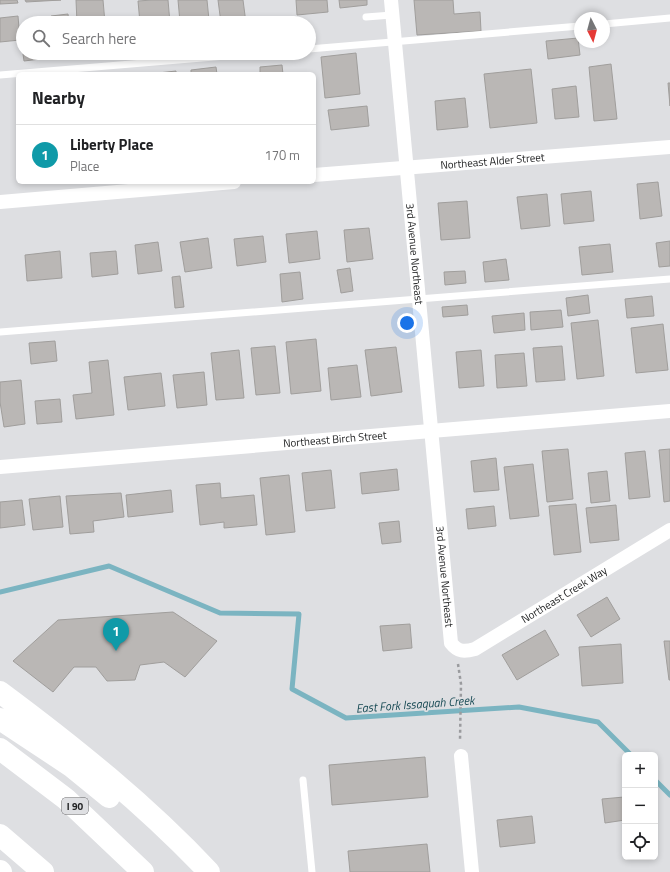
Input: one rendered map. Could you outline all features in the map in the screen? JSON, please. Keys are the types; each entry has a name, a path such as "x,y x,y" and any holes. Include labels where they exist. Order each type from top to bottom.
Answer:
{"highway":[{"path":"0,692 115,782 150,813 209,872"},
{"path":"0,719 71,766 148,829 194,872"},
{"name":"I 90","path":"0,749 66,798 143,872"},
{"path":"0,835 43,872"}],"street":[{"name":"3rd Avenue Northeast","path":"391,0 449,633 451,643 456,649"},
{"name":"Northeast Alder Street","path":"316,175 670,147"},
{"path":"0,202 211,184"},
{"name":"Northeast Birch Street","path":"0,467 670,411"},
{"name":"Northeast Creek Way","path":"456,649 465,652 475,649 670,530"},
{"path":"461,756 472,872"}],"lane":[{"path":"366,17 392,15"},
{"path":"610,23 670,18"},
{"path":"316,48 574,27"},
{"path":"36,72 179,60"},
{"path":"0,75 16,74"},
{"path":"0,332 670,279"},
{"path":"303,780 312,872"}],"path":[{"path":"456,649 461,684 461,756"}],"building":[{"path":"0,0 17,0 18,3 0,4"},
{"path":"25,0 61,0 26,2"},
{"path":"76,0 103,0 104,16 77,16"},
{"path":"168,0 169,16 139,16 138,1"},
{"path":"178,0 207,0 209,16 179,16"},
{"path":"218,0 243,0 245,16 220,16"},
{"path":"296,0 327,0 328,12 297,15"},
{"path":"339,0 367,0 367,5 340,8"},
{"path":"414,0 453,0 454,14 480,12 481,31 417,35"},
{"path":"68,14 68,16 51,16"},
{"path":"16,16 16,40 0,42 0,18"},
{"path":"574,38 574,48 579,48 580,55 548,59 546,41"},
{"path":"356,53 360,94 325,98 321,57"},
{"path":"611,64 617,119 594,121 589,67"},
{"path":"282,65 283,72 260,72 260,67"},
{"path":"216,67 217,72 191,72 191,70"},
{"path":"531,69 537,123 490,128 484,74"},
{"path":"668,83 670,83 670,106"},
{"path":"576,86 579,117 555,119 552,89"},
{"path":"465,98 468,127 437,130 435,101"},
{"path":"367,106 369,126 331,130 328,110"},
{"path":"658,182 662,216 640,219 637,184"},
{"path":"591,191 594,221 564,224 561,194"},
{"path":"547,194 550,226 521,229 517,197"},
{"path":"467,201 470,238 441,240 438,203"},
{"path":"369,228 373,259 347,262 344,230"},
{"path":"317,231 320,259 289,263 286,234"},
{"path":"263,236 266,262 237,266 234,239"},
{"path":"208,238 212,268 185,272 180,242"},
{"path":"670,241 670,266 659,267 656,243"},
{"path":"158,242 162,271 138,274 135,245"},
{"path":"610,244 613,272 582,275 579,247"},
{"path":"60,251 62,278 27,281 25,255"},
{"path":"116,251 118,274 92,277 90,253"},
{"path":"506,259 509,280 485,282 483,262"},
{"path":"350,268 353,291 341,293 337,270"},
{"path":"465,271 466,283 445,285 444,272"},
{"path":"300,272 303,299 282,302 280,274"},
{"path":"180,276 184,307 175,308 172,277"},
{"path":"588,295 590,313 568,316 566,298"},
{"path":"652,296 654,316 627,318 625,299"},
{"path":"467,305 468,315 443,317 442,307"},
{"path":"561,310 563,327 531,330 530,312"},
{"path":"524,313 525,330 494,333 492,316"},
{"path":"598,320 604,376 577,379 571,323"},
{"path":"663,324 668,370 636,373 631,328"},
{"path":"316,339 321,391 291,394 286,342"},
{"path":"55,341 57,361 31,364 29,343"},
{"path":"275,346 280,393 256,395 251,348"},
{"path":"562,346 565,380 536,382 533,348"},
{"path":"396,347 402,392 371,396 365,350"},
{"path":"239,350 244,398 216,400 211,353"},
{"path":"481,350 484,386 459,388 456,352"},
{"path":"524,353 527,386 497,388 495,355"},
{"path":"108,360 114,415 76,419 73,395 92,393 89,362"},
{"path":"357,365 361,397 331,400 328,368"},
{"path":"204,372 207,405 177,408 173,375"},
{"path":"161,373 165,406 128,410 124,377"},
{"path":"21,380 25,424 4,427 0,402 0,382"},
{"path":"60,399 62,422 37,424 35,401"},
{"path":"568,449 573,499 547,502 542,451"},
{"path":"670,449 670,501 664,502 659,450"},
{"path":"645,451 650,497 629,499 625,453"},
{"path":"496,458 499,490 474,492 471,461"},
{"path":"533,464 539,516 510,519 504,467"},
{"path":"397,469 399,490 362,494 360,473"},
{"path":"331,470 335,508 306,511 302,473"},
{"path":"607,471 610,501 591,503 588,473"},
{"path":"289,475 295,532 266,535 260,478"},
{"path":"220,483 221,498 254,495 257,525 224,528 224,522 200,525 196,485"},
{"path":"171,490 173,512 128,517 126,495"},
{"path":"121,493 124,517 93,521 94,532 70,534 66,496"},
{"path":"60,496 63,527 33,530 29,499"},
{"path":"22,500 25,525 0,528 0,502"},
{"path":"576,504 581,552 554,555 549,506"},
{"path":"616,505 619,540 590,543 586,508"},
{"path":"494,506 496,526 468,529 466,509"},
{"path":"399,521 401,542 382,544 379,523"},
{"path":"607,597 620,619 591,637 577,615"},
{"path":"173,612 217,641 185,677 164,662 140,665 135,680 107,681 96,667 74,667 53,692 13,661 58,620"},
{"path":"410,624 412,648 383,651 380,626"},
{"path":"545,630 559,655 517,680 502,655"},
{"path":"664,641 670,641 670,680 669,680"},
{"path":"621,644 623,683 582,686 579,647"},
{"path":"425,757 428,797 332,805 329,765"},
{"path":"622,797 622,820 605,823 602,799"},
{"path":"532,816 535,843 500,847 497,820"},
{"path":"427,844 430,872 350,872 348,851"}],"waterway":[{"name":"East Fork Issaquah Creek","path":"0,592 109,566 220,613 299,614 292,689 346,718 519,707 598,722 628,752"},
{"name":"East Fork Issaquah Creek","path":"658,783 670,795"}],"place":[{"name":"Liberty Place","path":"116,651"}]}
